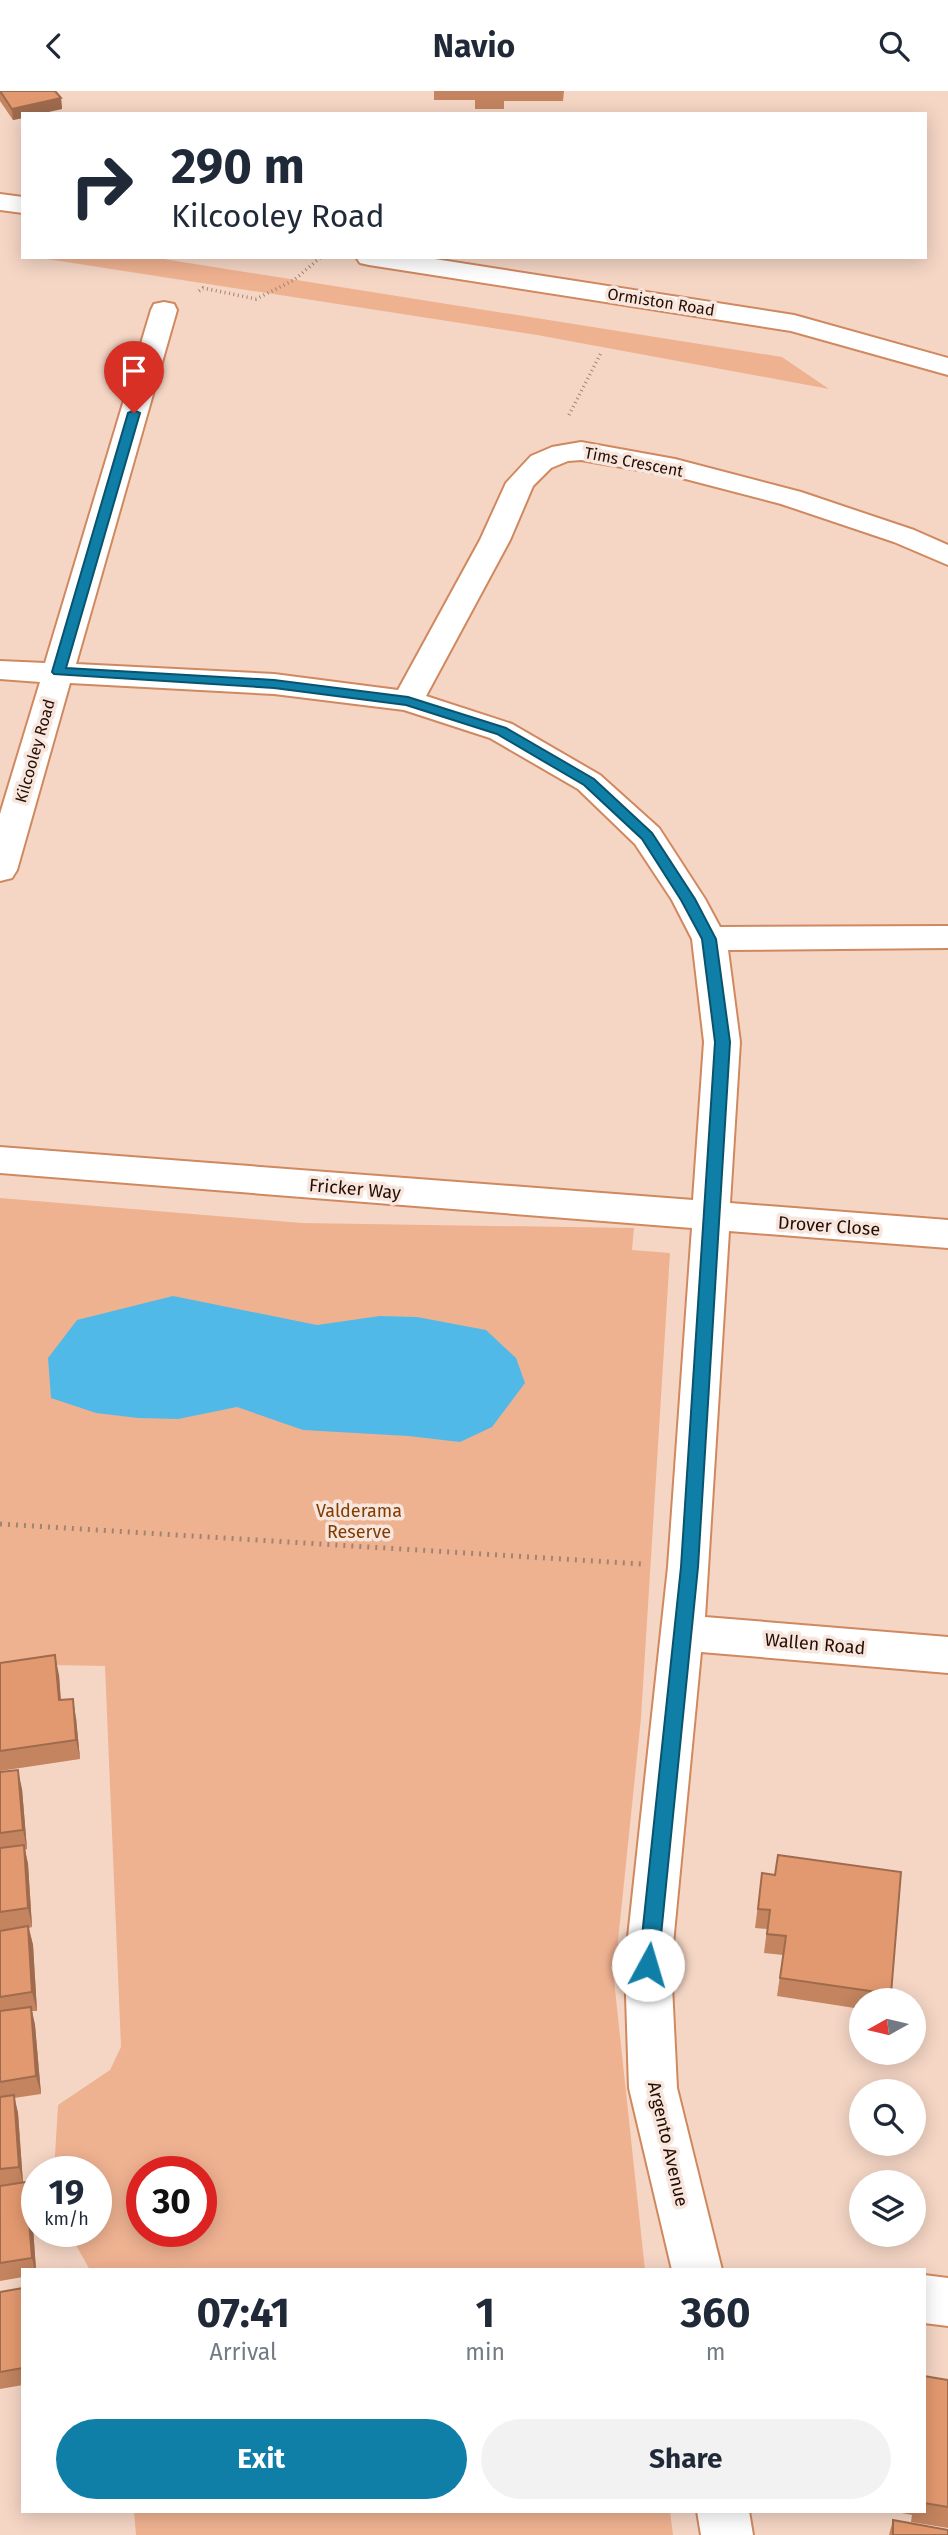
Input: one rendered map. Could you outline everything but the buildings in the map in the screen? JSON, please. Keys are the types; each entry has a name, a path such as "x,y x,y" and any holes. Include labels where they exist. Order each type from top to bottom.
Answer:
{"street":[{"path":"0,202 21,205"},
{"name":"Ormiston Road","path":"382,259 794,323 948,367"},
{"name":"Kilcooley Road","path":"0,870 164,310"},
{"name":"Tims Crescent","path":"408,701 495,540 520,483 541,462 562,453 581,451 662,466 778,495 904,535 948,556"},
{"name":"Argento Avenue","path":"0,670 274,684 408,701 501,731 589,782 647,836 688,899 709,939 722,1042 683,1633 648,1965 653,2088 706,2268"},
{"path":"709,939 948,937"},
{"name":"Fricker Way","path":"0,1160 710,1218"},
{"name":"Drover Close","path":"710,1218 948,1234"},
{"name":"Wallen Road","path":"683,1633 948,1655"},
{"path":"926,2299 948,2302"},
{"path":"723,2513 727,2535"}],"path":[{"path":"164,310 203,288 256,299 294,280 319,259"},
{"path":"562,453 565,421 601,353"},
{"path":"0,1524 656,1565"}],"green space":[{"path":"47,259 164,259 782,357 829,389 537,335"},
{"name":"Valderama Reserve","path":"0,1198 302,1223 634,1228 632,1250 670,1253 641,1718 614,1980 645,2268 89,2268 77,2247 112,2247 112,2156 55,2156 58,2105 110,2070 121,2047 105,1666 0,1664"},
{"path":"134,2513 670,2513 673,2535 136,2535"}],"water":[{"path":"173,1296 317,1325 380,1316 417,1317 486,1330 516,1358 525,1383 492,1427 460,1442 303,1430 237,1407 178,1419 138,1418 96,1413 51,1398 48,1358 77,1320"}],"route":[{"path":"134,413 58,672 274,684 408,701 501,731 589,782 647,836 688,899 709,939 722,1042 689,1567 648,1965"}]}
